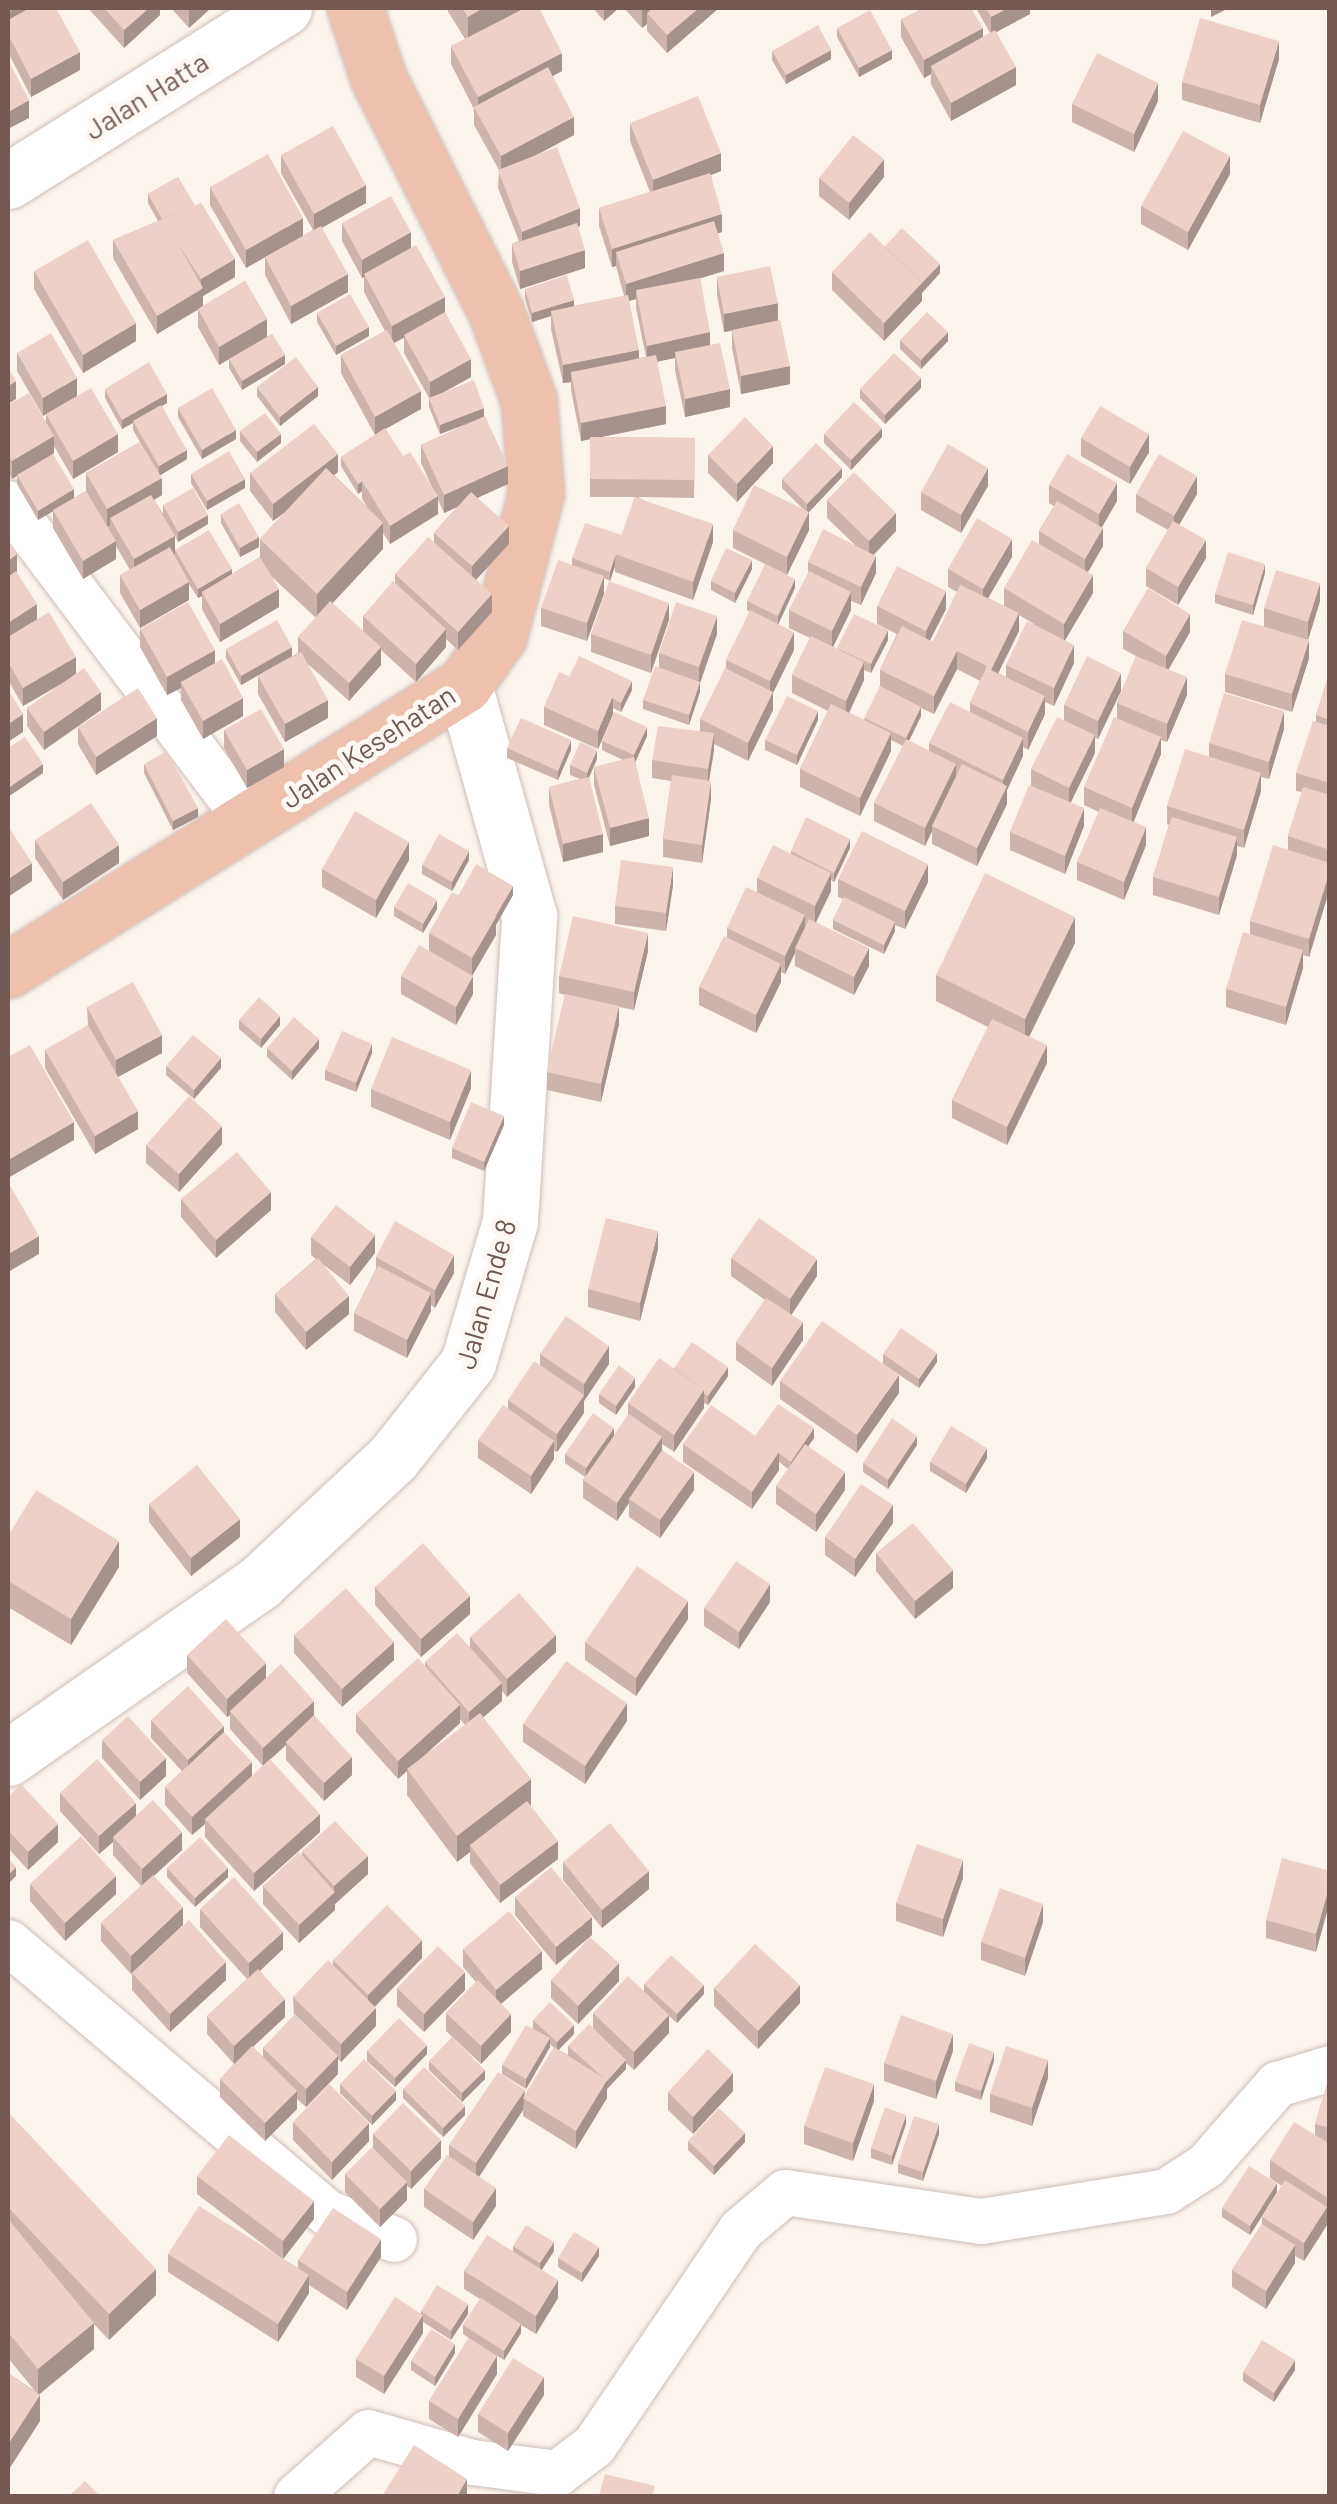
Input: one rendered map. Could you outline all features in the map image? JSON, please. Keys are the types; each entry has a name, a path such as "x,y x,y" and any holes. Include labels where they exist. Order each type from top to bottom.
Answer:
{"highway":[{"name":"Jalan Kesehatan","path":"8,970 464,685 499,636 520,570 536,493 529,401 496,312 378,77 355,8"}],"street":[{"name":"Jalan Hatta","path":"8,182 284,8"},
{"path":"8,502 248,822"},
{"name":"Jalan Ende 8","path":"8,1758 260,1582 392,1459 468,1363 510,1221 528,916 464,685"},
{"path":"8,1942 312,2201 394,2239"},
{"path":"296,2496 368,2432 472,2462 557,2472 594,2444 740,2230 785,2192 981,2222 1166,2192 1194,2176 1277,2084 1330,2068"}],"building":[{"path":"30,8 56,8 80,52 31,79 8,34 8,20"},
{"path":"104,8 149,8 124,30"},
{"path":"462,8 483,8 468,17"},
{"path":"525,8 539,8 562,53 478,97 451,46"},
{"path":"653,8 699,8 667,35 647,13"},
{"path":"923,8 971,8 983,28 924,60 901,19"},
{"path":"986,8 1008,8 991,17"},
{"path":"870,10 892,50 859,68 837,28"},
{"path":"1200,18 1279,41 1260,105 1182,82"},
{"path":"818,25 831,50 786,75 772,51"},
{"path":"995,30 1016,67 951,103 931,66"},
{"path":"1097,53 1158,83 1134,134 1072,104"},
{"path":"8,60 29,100 8,112"},
{"path":"548,67 574,117 501,156 474,107"},
{"path":"698,96 721,153 653,180 630,123"},
{"path":"333,126 366,185 314,214 281,155"},
{"path":"1183,131 1230,156 1188,232 1141,206"},
{"path":"853,135 884,159 849,203 819,178"},
{"path":"557,147 580,208 522,232 498,170"},
{"path":"268,154 303,218 246,250 210,187"},
{"path":"710,173 722,214 612,249 599,208"},
{"path":"178,177 195,206 162,219 148,194"},
{"path":"391,196 411,232 362,260 342,223"},
{"path":"201,203 235,259 201,279 178,244 203,288 157,316 113,240"},
{"path":"714,221 724,253 626,284 616,252"},
{"path":"577,223 585,250 520,271 512,244"},
{"path":"321,226 348,274 291,306 265,257"},
{"path":"902,228 940,264 922,283 885,246"},
{"path":"870,232 922,283 884,323 832,272"},
{"path":"88,240 136,323 83,355 34,271"},
{"path":"416,245 445,297 392,326 364,274"},
{"path":"770,266 778,303 724,314 717,277"},
{"path":"567,275 574,300 532,313 525,289"},
{"path":"700,278 710,332 647,346 636,290"},
{"path":"245,281 267,319 219,347 198,309"},
{"path":"350,294 369,327 336,346 317,313"},
{"path":"628,295 639,350 563,365 551,311"},
{"path":"445,312 471,359 430,382 404,335"},
{"path":"927,312 948,332 921,360 900,340"},
{"path":"780,320 790,366 741,376 732,330"},
{"path":"387,330 421,391 375,417 341,355"},
{"path":"51,333 77,378 43,398 17,353"},
{"path":"272,334 285,355 242,381 229,359"},
{"path":"720,343 730,389 685,399 675,352"},
{"path":"894,353 921,378 885,415 860,389"},
{"path":"656,355 666,406 581,423 571,372"},
{"path":"296,357 318,387 280,417 257,387"},
{"path":"149,362 167,394 122,420 105,389"},
{"path":"8,367 16,381 8,386"},
{"path":"474,380 484,408 440,425 429,398"},
{"path":"91,388 118,434 73,461 46,414"},
{"path":"212,388 236,430 202,450 178,408"},
{"path":"29,393 54,436 12,461 8,454 8,405"},
{"path":"854,402 882,428 851,460 824,434"},
{"path":"161,405 187,450 159,466 133,421"},
{"path":"1100,406 1149,434 1130,467 1081,438"},
{"path":"265,413 281,434 257,452 240,431"},
{"path":"485,416 508,466 444,495 421,445"},
{"path":"745,417 773,446 737,484 708,455"},
{"path":"314,424 338,454 273,504 250,473"},
{"path":"385,428 403,456 358,484 341,457"},
{"path":"590,437 695,438 694,480 590,479"},
{"path":"140,442 162,478 107,509 86,473"},
{"path":"816,443 842,468 807,504 782,479"},
{"path":"948,444 988,468 961,515 921,492"},
{"path":"229,451 245,479 207,501 191,474"},
{"path":"410,452 438,496 390,526 362,481"},
{"path":"53,454 74,489 38,511 17,475"},
{"path":"1067,454 1117,483 1099,514 1049,485"},
{"path":"1159,454 1197,476 1174,516 1136,494"},
{"path":"326,468 383,523 317,594 260,539"},
{"path":"854,472 896,513 869,541 827,500"},
{"path":"754,485 809,512 787,557 733,530"},
{"path":"193,488 208,515 178,532 163,505"},
{"path":"86,491 116,541 83,561 53,510"},
{"path":"471,492 509,526 472,566 434,533"},
{"path":"151,495 175,536 134,559 110,518"},
{"path":"635,497 713,524 693,582 615,554"},
{"path":"1057,501 1103,528 1085,559 1039,531"},
{"path":"239,503 259,537 240,548 221,514"},
{"path":"977,518 1012,539 983,589 948,569"},
{"path":"1173,521 1206,540 1178,587 1146,568"},
{"path":"585,523 622,535 610,572 572,558"},
{"path":"823,529 876,556 861,587 808,562"},
{"path":"209,530 232,569 198,589 175,550"},
{"path":"428,537 492,594 458,632 395,574"},
{"path":"8,540 17,554 8,561"},
{"path":"1032,540 1093,575 1064,624 1004,588"},
{"path":"170,547 189,582 140,610 120,575"},
{"path":"726,548 752,560 735,593 711,581"},
{"path":"1228,552 1265,564 1253,605 1215,594"},
{"path":"260,557 279,589 220,624 202,592"},
{"path":"558,560 604,576 587,623 541,608"},
{"path":"765,564 795,579 778,616 747,601"},
{"path":"897,566 946,591 926,631 877,606"},
{"path":"1276,570 1320,583 1308,622 1264,608"},
{"path":"16,571 37,604 8,623 8,577"},
{"path":"809,571 851,592 832,631 789,610"},
{"path":"393,581 446,629 416,664 363,616"},
{"path":"609,581 669,603 651,655 591,634"},
{"path":"960,585 1019,613 991,670 1045,696 1028,732 970,703 987,666 957,651 934,696 880,670 902,626 933,642"},
{"path":"1148,588 1190,614 1166,656 1123,631"},
{"path":"330,601 381,647 349,683 298,637"},
{"path":"188,602 215,650 167,677 140,629"},
{"path":"676,602 717,616 699,667 659,653"},
{"path":"750,610 794,632 770,681 726,660"},
{"path":"49,612 76,657 23,688 8,662 8,637"},
{"path":"854,614 888,630 871,664 837,648"},
{"path":"277,620 292,647 241,676 226,649"},
{"path":"1242,620 1309,640 1292,694 1225,674"},
{"path":"1027,621 1074,645 1054,688 1006,665"},
{"path":"811,636 864,662 846,701 792,675"},
{"path":"301,652 328,700 285,724 258,676"},
{"path":"579,656 632,681 621,703 569,677"},
{"path":"1087,656 1121,673 1098,721 1064,705"},
{"path":"1136,656 1187,677 1167,724 1117,703"},
{"path":"222,659 243,698 203,721 181,682"},
{"path":"655,666 700,682 689,715 643,700"},
{"path":"84,668 101,692 44,732 27,708"},
{"path":"725,668 773,692 748,743 700,719"},
{"path":"1330,671 1330,720 1316,715"},
{"path":"559,672 613,696 598,731 544,707"},
{"path":"880,686 921,707 906,738 864,718"},
{"path":"138,688 157,718 96,757 78,727"},
{"path":"8,689 23,714 8,724"},
{"path":"1224,693 1284,711 1269,762 1209,743"},
{"path":"787,696 818,711 797,755 765,740"},
{"path":"950,702 1023,738 1003,780 929,743"},
{"path":"831,704 891,733 860,798 800,769"},
{"path":"261,709 284,749 247,770 224,730"},
{"path":"614,712 647,727 634,755 602,741"},
{"path":"1057,717 1095,735 1069,788 1031,769"},
{"path":"1114,717 1161,737 1132,808 1084,787"},
{"path":"521,718 571,740 558,771 507,748"},
{"path":"1313,721 1330,726 1330,783 1296,773"},
{"path":"658,726 714,733 708,769 652,760"},
{"path":"25,737 43,764 8,788 8,748"},
{"path":"906,739 956,764 925,828 874,803"},
{"path":"580,742 597,750 587,773 570,765"},
{"path":"1185,749 1261,773 1244,830 1167,806"},
{"path":"167,751 198,808 173,821 144,764"},
{"path":"634,757 649,818 610,828 594,767"},
{"path":"962,764 1007,786 977,848 932,826"},
{"path":"672,775 711,781 702,845 663,839"},
{"path":"589,777 603,834 563,844 549,787"},
{"path":"1029,785 1084,808 1065,856 1010,832"},
{"path":"1303,787 1330,795 1327,849 1288,836"},
{"path":"91,803 119,845 63,882 35,840"},
{"path":"1100,808 1146,827 1124,882 1077,862"},
{"path":"355,811 409,842 376,900 322,869"},
{"path":"806,817 850,839 834,873 791,851"},
{"path":"1172,817 1237,837 1219,897 1153,877"},
{"path":"8,826 32,863 8,879"},
{"path":"862,831 928,864 905,911 838,879"},
{"path":"439,834 469,851 452,882 422,865"},
{"path":"773,845 831,873 815,906 757,878"},
{"path":"1273,845 1330,863 1309,939 1250,921"},
{"path":"621,860 673,867 666,913 615,906"},
{"path":"476,864 513,886 495,917 458,896"},
{"path":"985,873 1075,917 1025,1019 936,975"},
{"path":"408,883 437,900 423,924 394,907"},
{"path":"746,887 805,915 785,956 727,928"},
{"path":"452,892 496,917 472,958 429,933"},
{"path":"844,897 895,922 884,945 833,920"},
{"path":"573,916 648,933 634,992 559,976"},
{"path":"809,919 869,948 854,977 795,948"},
{"path":"1243,932 1303,950 1286,1007 1226,989"},
{"path":"724,936 781,964 756,1015 699,987"},
{"path":"419,945 473,976 456,1007 401,976"},
{"path":"133,982 162,1035 116,1060 87,1007"},
{"path":"565,994 619,1006 601,1084 547,1072"},
{"path":"259,997 280,1016 261,1039 239,1020"},
{"path":"294,1017 319,1039 292,1071 267,1048"},
{"path":"992,1019 1047,1045 1007,1127 952,1100"},
{"path":"88,1025 138,1111 95,1136 45,1050"},
{"path":"342,1031 372,1044 356,1083 325,1070"},
{"path":"193,1035 221,1058 194,1090 166,1066"},
{"path":"392,1037 471,1070 450,1122 371,1089"},
{"path":"30,1045 74,1122 8,1160 8,1057"},
{"path":"189,1096 222,1126 179,1174 146,1145"},
{"path":"471,1102 504,1116 484,1162 452,1148"},
{"path":"237,1152 271,1192 216,1240 181,1199"},
{"path":"8,1182 39,1236 8,1254"},
{"path":"336,1205 375,1235 350,1267 311,1237"},
{"path":"606,1218 658,1231 640,1303 588,1289"},
{"path":"759,1218 817,1259 790,1299 731,1258"},
{"path":"395,1221 454,1255 435,1290 376,1257"},
{"path":"318,1258 349,1296 306,1332 275,1294"},
{"path":"378,1266 431,1293 407,1340 354,1313"},
{"path":"766,1298 803,1322 772,1368 736,1342"},
{"path":"566,1316 609,1346 584,1384 540,1354"},
{"path":"822,1321 899,1375 857,1435 780,1381"},
{"path":"901,1328 937,1353 919,1379 883,1354"},
{"path":"692,1342 728,1367 708,1396 674,1368"},
{"path":"659,1358 704,1390 674,1435 628,1403"},
{"path":"534,1361 584,1395 557,1434 508,1400"},
{"path":"619,1365 635,1378 616,1406 599,1394"},
{"path":"778,1404 814,1428 791,1462 755,1436"},
{"path":"503,1405 554,1441 531,1476 478,1440"},
{"path":"711,1405 779,1452 752,1492 683,1444"},
{"path":"593,1413 614,1428 586,1468 565,1454"},
{"path":"629,1414 662,1437 617,1503 583,1480"},
{"path":"892,1418 917,1436 888,1480 863,1463"},
{"path":"951,1426 987,1448 966,1484 930,1462"},
{"path":"805,1444 845,1472 816,1514 776,1486"},
{"path":"662,1450 694,1472 660,1520 629,1499"},
{"path":"197,1465 240,1519 191,1558 149,1504"},
{"path":"861,1484 893,1505 855,1559 825,1537"},
{"path":"36,1490 119,1541 71,1619 8,1581 8,1536"},
{"path":"913,1523 953,1570 915,1601 876,1553"},
{"path":"423,1543 470,1596 421,1639 375,1587"},
{"path":"736,1561 770,1584 739,1632 704,1608"},
{"path":"637,1566 688,1601 636,1678 585,1642"},
{"path":"346,1588 394,1642 342,1689 294,1635"},
{"path":"519,1593 556,1635 507,1679 470,1637"},
{"path":"226,1619 266,1663 227,1699 187,1655"},
{"path":"457,1633 502,1683 469,1712 425,1662"},
{"path":"418,1658 460,1705 398,1761 356,1714"},
{"path":"566,1661 627,1703 585,1766 523,1724"},
{"path":"281,1664 314,1701 263,1748 230,1711"},
{"path":"188,1686 224,1726 188,1760 151,1720"},
{"path":"480,1713 531,1779 457,1836 407,1769"},
{"path":"314,1715 352,1757 324,1783 286,1742"},
{"path":"128,1716 166,1758 140,1782 102,1740"},
{"path":"224,1732 252,1762 192,1817 165,1787"},
{"path":"97,1759 136,1803 99,1836 60,1793"},
{"path":"270,1759 320,1814 254,1873 205,1819"},
{"path":"21,1784 58,1824 28,1852 8,1830 8,1797"},
{"path":"153,1800 182,1832 142,1869 113,1837"},
{"path":"527,1801 558,1841 500,1885 470,1845"},
{"path":"335,1821 368,1856 334,1886 302,1851"},
{"path":"610,1823 649,1871 602,1910 563,1862"},
{"path":"81,1836 116,1876 65,1923 30,1884"},
{"path":"200,1837 228,1868 195,1898 167,1868"},
{"path":"917,1844 963,1860 943,1919 896,1903"},
{"path":"299,1852 335,1892 299,1925 263,1886"},
{"path":"8,1858 16,1867 8,1875"},
{"path":"1282,1858 1330,1871 1316,1934 1266,1920"},
{"path":"551,1867 592,1917 556,1947 515,1897"},
{"path":"153,1875 183,1907 131,1956 101,1923"},
{"path":"234,1877 283,1932 249,1963 200,1909"},
{"path":"1000,1888 1043,1904 1025,1958 981,1942"},
{"path":"387,1905 422,1940 368,1995 333,1960"},
{"path":"509,1911 542,1951 496,1990 463,1949"},
{"path":"189,1920 226,1962 170,2014 132,1973"},
{"path":"590,1937 619,1963 578,2006 551,1980"},
{"path":"755,1944 800,1985 758,2031 714,1988"},
{"path":"438,1946 465,1972 424,2014 397,1988"},
{"path":"671,1955 704,1985 677,2014 644,1984"},
{"path":"328,1960 376,2008 341,2044 293,1997"},
{"path":"258,1969 285,1999 234,2046 207,2016"},
{"path":"628,1976 669,2015 634,2052 593,2013"},
{"path":"478,1980 511,2014 481,2046 446,2013"},
{"path":"550,2002 574,2025 557,2042 533,2020"},
{"path":"295,2014 338,2056 306,2089 263,2048"},
{"path":"901,2015 953,2034 936,2081 884,2063"},
{"path":"399,2018 427,2045 395,2078 367,2051"},
{"path":"589,2024 626,2060 607,2081 568,2046"},
{"path":"526,2025 550,2038 526,2079 502,2065"},
{"path":"452,2037 485,2070 462,2093 429,2061"},
{"path":"969,2043 994,2052 981,2091 955,2082"},
{"path":"252,2046 297,2091 265,2123 220,2079"},
{"path":"1006,2046 1048,2060 1032,2108 990,2094"},
{"path":"554,2047 607,2080 576,2131 523,2098"},
{"path":"708,2049 733,2073 693,2117 668,2092"},
{"path":"364,2059 396,2091 372,2116 340,2084"},
{"path":"424,2067 465,2106 443,2128 403,2089"},
{"path":"825,2067 874,2084 853,2143 804,2126"},
{"path":"498,2072 525,2090 476,2163 449,2145"},
{"path":"1330,2074 1330,2128 1315,2124"},
{"path":"329,2084 369,2123 332,2162 293,2122"},
{"path":"403,2103 441,2140 411,2171 373,2134"},
{"path":"885,2107 906,2115 892,2156 871,2148"},
{"path":"719,2108 745,2133 714,2166 688,2141"},
{"path":"8,2112 156,2269 109,2314 8,2207"},
{"path":"914,2116 939,2124 923,2172 898,2164"},
{"path":"1294,2122 1330,2144 1329,2199 1270,2160"},
{"path":"229,2135 314,2201 283,2241 197,2176"},
{"path":"372,2147 407,2182 380,2209 345,2174"},
{"path":"447,2155 496,2188 473,2222 424,2189"},
{"path":"1249,2166 1277,2183 1250,2226 1222,2208"},
{"path":"1285,2180 1327,2207 1304,2243 1262,2217"},
{"path":"199,2206 309,2275 278,2324 168,2254"},
{"path":"333,2208 381,2239 347,2292 298,2260"},
{"path":"8,2219 94,2323 38,2369 8,2332"},
{"path":"1262,2224 1295,2245 1266,2291 1232,2270"},
{"path":"526,2225 554,2242 540,2263 513,2246"},
{"path":"574,2232 599,2247 582,2273 558,2258"},
{"path":"487,2235 558,2280 536,2316 464,2271"},
{"path":"437,2285 468,2304 451,2331 421,2311"},
{"path":"395,2297 423,2315 384,2376 356,2359"},
{"path":"481,2298 521,2324 504,2351 463,2325"},
{"path":"431,2329 455,2344 435,2377 411,2361"},
{"path":"469,2338 497,2356 458,2419 429,2401"},
{"path":"1262,2340 1295,2360 1274,2393 1243,2372"},
{"path":"513,2358 544,2377 508,2433 478,2414"},
{"path":"8,2373 40,2395 9,2443 8,2443"},
{"path":"414,2445 467,2479 457,2496 382,2496"},
{"path":"605,2474 655,2486 652,2496 599,2496"},
{"path":"85,2481 100,2496 69,2496"}]}
